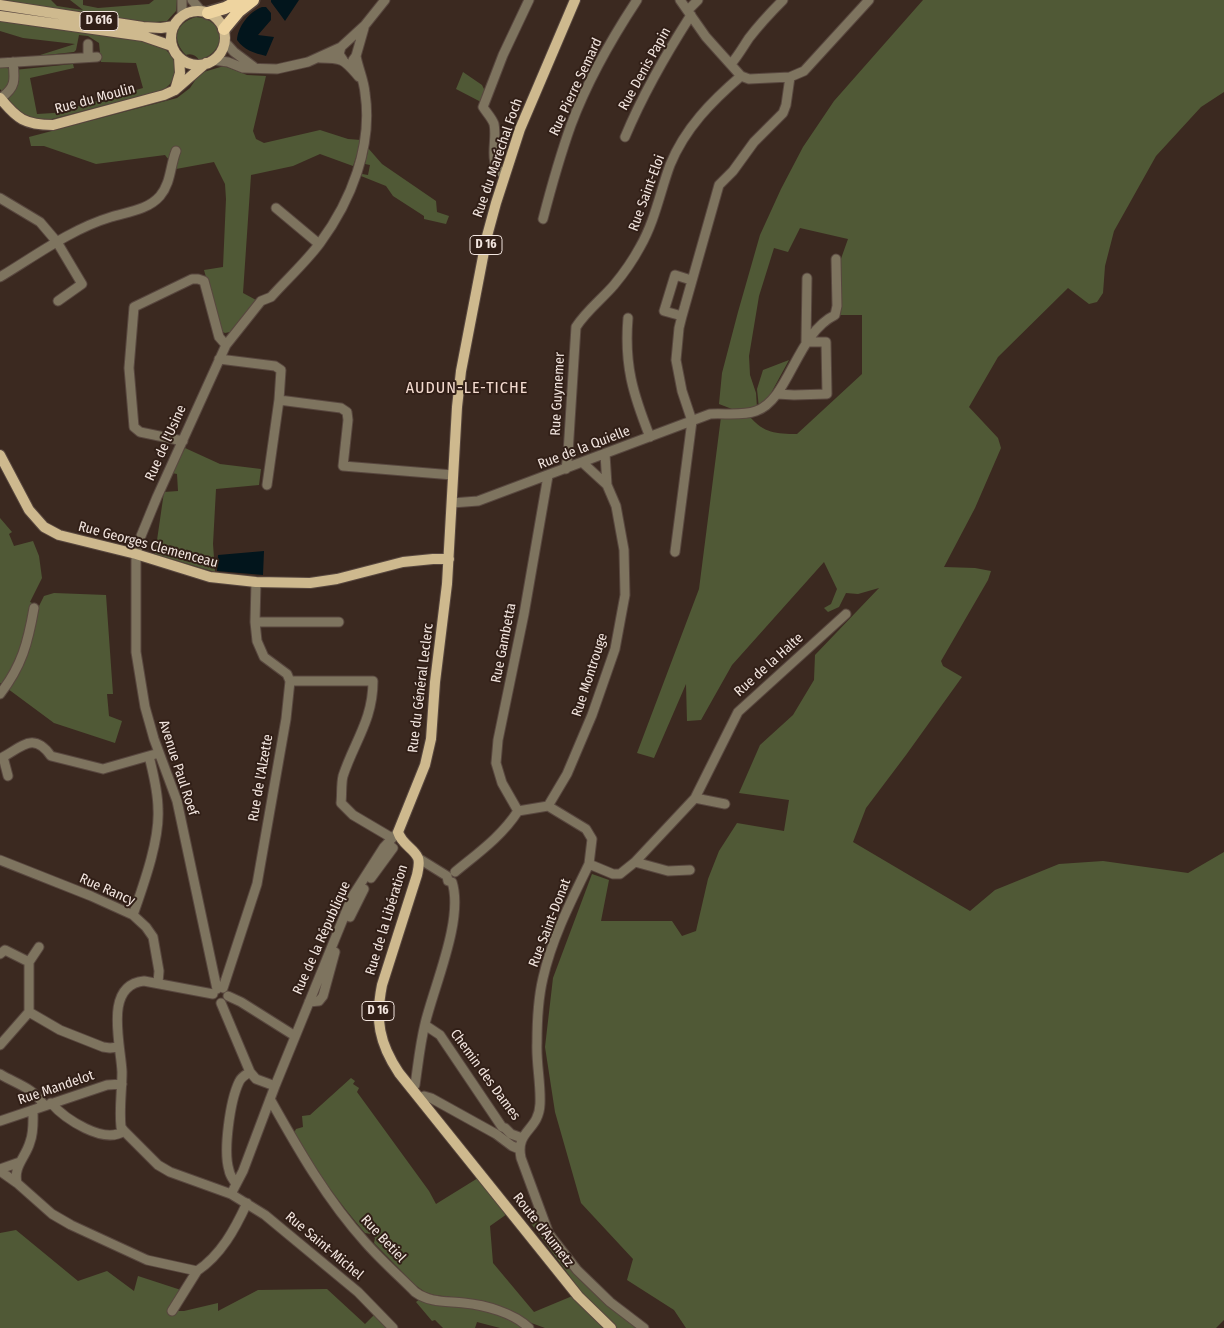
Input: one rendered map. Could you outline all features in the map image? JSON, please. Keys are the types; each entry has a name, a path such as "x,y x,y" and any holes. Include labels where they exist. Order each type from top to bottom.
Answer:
{"highway":[{"path":"205,12 225,8 241,0"},
{"path":"224,36 239,11 253,0"}],"main road":[{"name":"Rue du Maréchal Foch","path":"450,539 457,407 462,359 487,236 505,175 538,85 576,0"},
{"name":"D 616","path":"0,5 143,27 161,28 174,26"},
{"path":"175,90 180,73 179,57 172,46 174,26 182,16 188,13 205,12 220,22 224,36 219,55 209,62 198,65 179,57"},
{"name":"D 616","path":"0,16 143,36 172,46"},
{"name":"Rue du Moulin","path":"0,98 12,113 25,122 38,125 53,125 164,95 175,90 209,62"},
{"name":"Rue Georges Clemenceau","path":"0,455 29,510 44,527 58,536 136,554 210,577 256,582 310,584 337,580 404,562 433,558 449,559"},
{"name":"Rue du Général Leclerc","path":"393,840 425,765 431,739 450,539"},
{"path":"393,840 400,839 418,858"},
{"name":"Rue de la Libération","path":"418,858 417,875 382,985 378,1003 378,1022 389,1058 411,1088 458,1144"},
{"name":"Route d'Aumetz","path":"458,1144 578,1296 611,1328"}],"street":[{"path":"182,0 182,16"},
{"path":"192,0 205,12"},
{"path":"363,81 339,54 342,46 365,25 385,0"},
{"path":"505,175 498,172 495,165 494,124 484,107 503,55 529,0"},
{"name":"Rue Pierre Semard","path":"543,219 572,123 599,65 637,0"},
{"path":"680,0 706,37 741,76 749,78 790,77 804,71 869,0"},
{"name":"Rue Denis Papin","path":"625,137 640,102 698,0"},
{"path":"731,64 759,26 783,0"},
{"path":"316,58 350,61 356,54 365,25"},
{"path":"224,36 234,52 258,69"},
{"path":"0,63 93,57 88,44"},
{"path":"209,62 228,62 243,68 277,69 308,62 348,44 353,46 356,54"},
{"name":"Rue de l'Usine","path":"136,554 141,536 154,505 226,345 261,301 271,297 319,244 340,213 355,177 363,150 366,118 365,93 356,54"},
{"name":"Rue du Moulin","path":"0,98 11,90 14,78 13,62"},
{"name":"Rue Saint-Eloi","path":"580,322 614,285 642,245 658,208 670,164 686,135 706,108 741,76"},
{"path":"675,552 692,421 682,392 676,360 679,328 719,185 754,142 782,113 786,105 790,77"},
{"path":"0,277 81,229 109,218 141,209 159,197 170,178 171,163 176,150"},
{"path":"0,198 40,222 57,242 82,284 58,301"},
{"path":"276,208 319,244"},
{"path":"806,342 826,342 827,394 794,396 777,394 806,342 829,318 836,314 836,259"},
{"path":"682,316 664,311 675,275 691,280"},
{"path":"806,342 807,278"},
{"path":"183,441 140,432 134,427 129,368 134,307 192,279 204,281 219,337 226,345"},
{"path":"628,318 626,341 628,366 637,405 650,437"},
{"name":"Rue Guynemer","path":"566,470 576,328 580,322"},
{"path":"219,359 275,366 281,370 282,376 267,484"},
{"name":"Rue de la Quielle","path":"452,503 478,501 566,470 710,414 749,413 758,410 766,406 777,394"},
{"path":"279,400 341,408 347,412 348,420 343,466 453,475"},
{"name":"Rue Montrouge","path":"548,806 567,774 592,715 615,650 625,595 624,550 616,506 607,485 605,454"},
{"name":"Rue Montrouge","path":"583,463 607,485"},
{"name":"Rue Gambetta","path":"518,811 502,783 496,762 498,740 524,614 548,476"},
{"name":"Avenue Paul Roef","path":"136,554 136,652 145,707 159,753 177,801 220,994 250,1072"},
{"path":"256,582 255,622 257,641 264,657 287,674 290,681 373,682 369,717 342,778 341,803 353,815 393,840"},
{"path":"0,694 18,668 25,653 34,608"},
{"name":"Rue de la Halte","path":"589,864 613,874 620,874 635,862 695,798 738,712 846,614"},
{"path":"255,622 339,622"},
{"name":"Rue de l'Alzette","path":"220,994 257,884 286,718 290,681"},
{"path":"3,757 27,743 38,743 44,746 50,756 103,769 159,753"},
{"path":"0,747 8,776"},
{"path":"133,915 146,876 158,811 149,756"},
{"path":"153,775 166,770"},
{"path":"695,798 725,804"},
{"path":"451,877 495,840 518,811 548,806 586,829 592,839 589,864"},
{"name":"Rue de la République","path":"275,1086 352,897 393,840"},
{"path":"411,1088 415,1085 425,1025 449,940 455,907 455,892 451,877 418,858"},
{"name":"Rue Rancy","path":"0,860 91,896 133,915 146,927 153,937 159,971 158,983"},
{"path":"635,862 668,871 690,870"},
{"name":"Rue Saint-Donat","path":"522,1138 538,1118 540,1104 537,1045 538,1011 543,979 551,950 564,917 589,864"},
{"path":"0,1045 29,1012 29,962 39,947"},
{"path":"0,954 5,950 29,962"},
{"path":"2,1077 34,1092 48,1105 80,1127 119,1135 124,1131 121,1121 122,1084 117,1017 119,1005 129,985 144,980 220,994 241,1002 295,1036"},
{"path":"29,1012 60,1030 103,1047 118,1047"},
{"name":"Chemin des Dames","path":"425,1025 440,1035 500,1131 505,1128 511,1134 522,1138"},
{"path":"231,1194 243,1171 275,1086 256,1079 250,1072 242,1077 238,1084 228,1127 226,1152 228,1169 236,1184"},
{"name":"Rue Mandelot","path":"0,1121 107,1085 122,1084"},
{"path":"420,1098 424,1096 431,1098 500,1131 512,1146 519,1149"},
{"name":"Rue Betiel","path":"270,1099 301,1154 341,1212 366,1243 415,1292 422,1297 432,1300 465,1303 499,1312 514,1317 529,1328"},
{"path":"17,1183 16,1176 20,1162 30,1145 33,1132 33,1110"},
{"name":"Rue Saint-Michel","path":"124,1131 158,1165 170,1172 231,1194 247,1203 296,1240 358,1292 393,1328"},
{"path":"522,1138 519,1149 520,1158 550,1234 577,1270 603,1296 644,1328"},
{"path":"0,1170 20,1162"},
{"path":"0,1170 52,1214 71,1225 147,1260 196,1271"},
{"path":"172,1310 196,1271 215,1257 237,1226 247,1203"}],"green space":[{"path":"0,0 51,0 57,6 83,10 70,0 83,0 83,5 98,8 149,4 154,0 177,0 176,11 167,21 144,23 139,40 157,45 171,55 176,66 175,76 163,90 52,119 38,120 26,116 16,109 0,89 0,66 14,70 73,64 74,68 30,78 37,114 54,113 143,88 136,63 101,62 99,43 88,36 79,35 74,52 37,56 75,44 23,38 0,31"},
{"path":"923,0 1224,0 1224,92 1201,107 1156,156 1114,231 1105,266 1103,293 1097,302 1089,304 1068,288 998,357 969,407 998,438 1001,448 975,508 944,567 975,568 991,571 988,580 941,661 943,666 962,677 866,808 853,842 970,911 995,890 1059,864 1103,861 1188,873 1224,852 1224,1320 1216,1328 686,1328 674,1310 627,1280 633,1259 581,1203 555,1112 545,1047 553,978 592,874 609,880 601,921 672,921 682,936 696,931 708,879 719,851 737,823 784,831 789,800 739,793 760,745 793,715 814,680 815,655 879,588 858,594 846,593 839,607 828,612 824,608 831,604 837,589 824,562 732,665 701,720 687,721 686,684 654,758 637,753 699,589 721,417 750,417 765,429 783,434 797,434 862,374 862,315 835,315 837,270 848,239 800,228 788,252 774,248 759,296 749,356 750,375 756,393 757,408 732,409 719,404 722,373 760,235 781,189 803,147 834,101"},
{"path":"196,17 213,23 218,29 220,36 215,50 199,60 193,55 186,55 178,44 177,38 183,23"},
{"path":"224,66 247,75 266,76 253,131 256,139 264,143 320,130 348,139 361,140 382,164 436,201 437,212 449,216 446,224 424,219 424,216 393,196 386,186 361,176 362,174 368,175 370,165 365,164 368,151 359,149 353,166 320,154 293,166 251,175 243,293 256,300 230,332 225,333 221,331 204,270 223,267 225,184 214,162 176,169 165,155 96,164 44,146 31,146 29,137 177,98 190,88 200,73"},
{"path":"463,72 482,85 485,91 481,102 456,89"},
{"path":"789,360 770,395 759,408 757,389 763,370"},
{"path":"185,448 220,464 261,469 259,485 216,489 213,544 215,572 155,554 164,492 178,491 177,474 172,473"},
{"path":"0,518 12,532 9,534 14,546 33,541 39,556 42,578 30,602 39,606 44,596 54,593 106,595 113,694 107,694 109,716 122,721 115,743 54,723 0,683"},
{"path":"351,1078 355,1081 353,1084 359,1088 357,1092 429,1191 436,1204 478,1178 507,1214 490,1226 493,1263 534,1312 570,1297 580,1290 527,1218 532,1215 575,1272 640,1328 545,1328 515,1317 523,1328 500,1328 477,1322 475,1328 443,1328 435,1320 432,1321 416,1302 422,1297 501,1308 477,1300 434,1295 425,1292 415,1285 374,1243 375,1238 371,1234 365,1233 345,1209 318,1172 294,1133 296,1129 303,1127 302,1116 310,1115"},
{"path":"16,1230 78,1281 107,1271 134,1291 138,1276 184,1291 173,1311 184,1311 218,1303 218,1311 258,1290 327,1289 365,1324 377,1312 393,1328 0,1328 0,1233"}],"water":[{"path":"271,0 299,0 285,21"},
{"path":"262,7 266,7 271,13 271,20 258,35 274,37 266,56 250,51 237,40 245,20"},
{"path":"264,551 263,575 217,571 218,555"}],"district":[{"name":"AUDUN-LE-TICHE","path":"467,389"}]}
